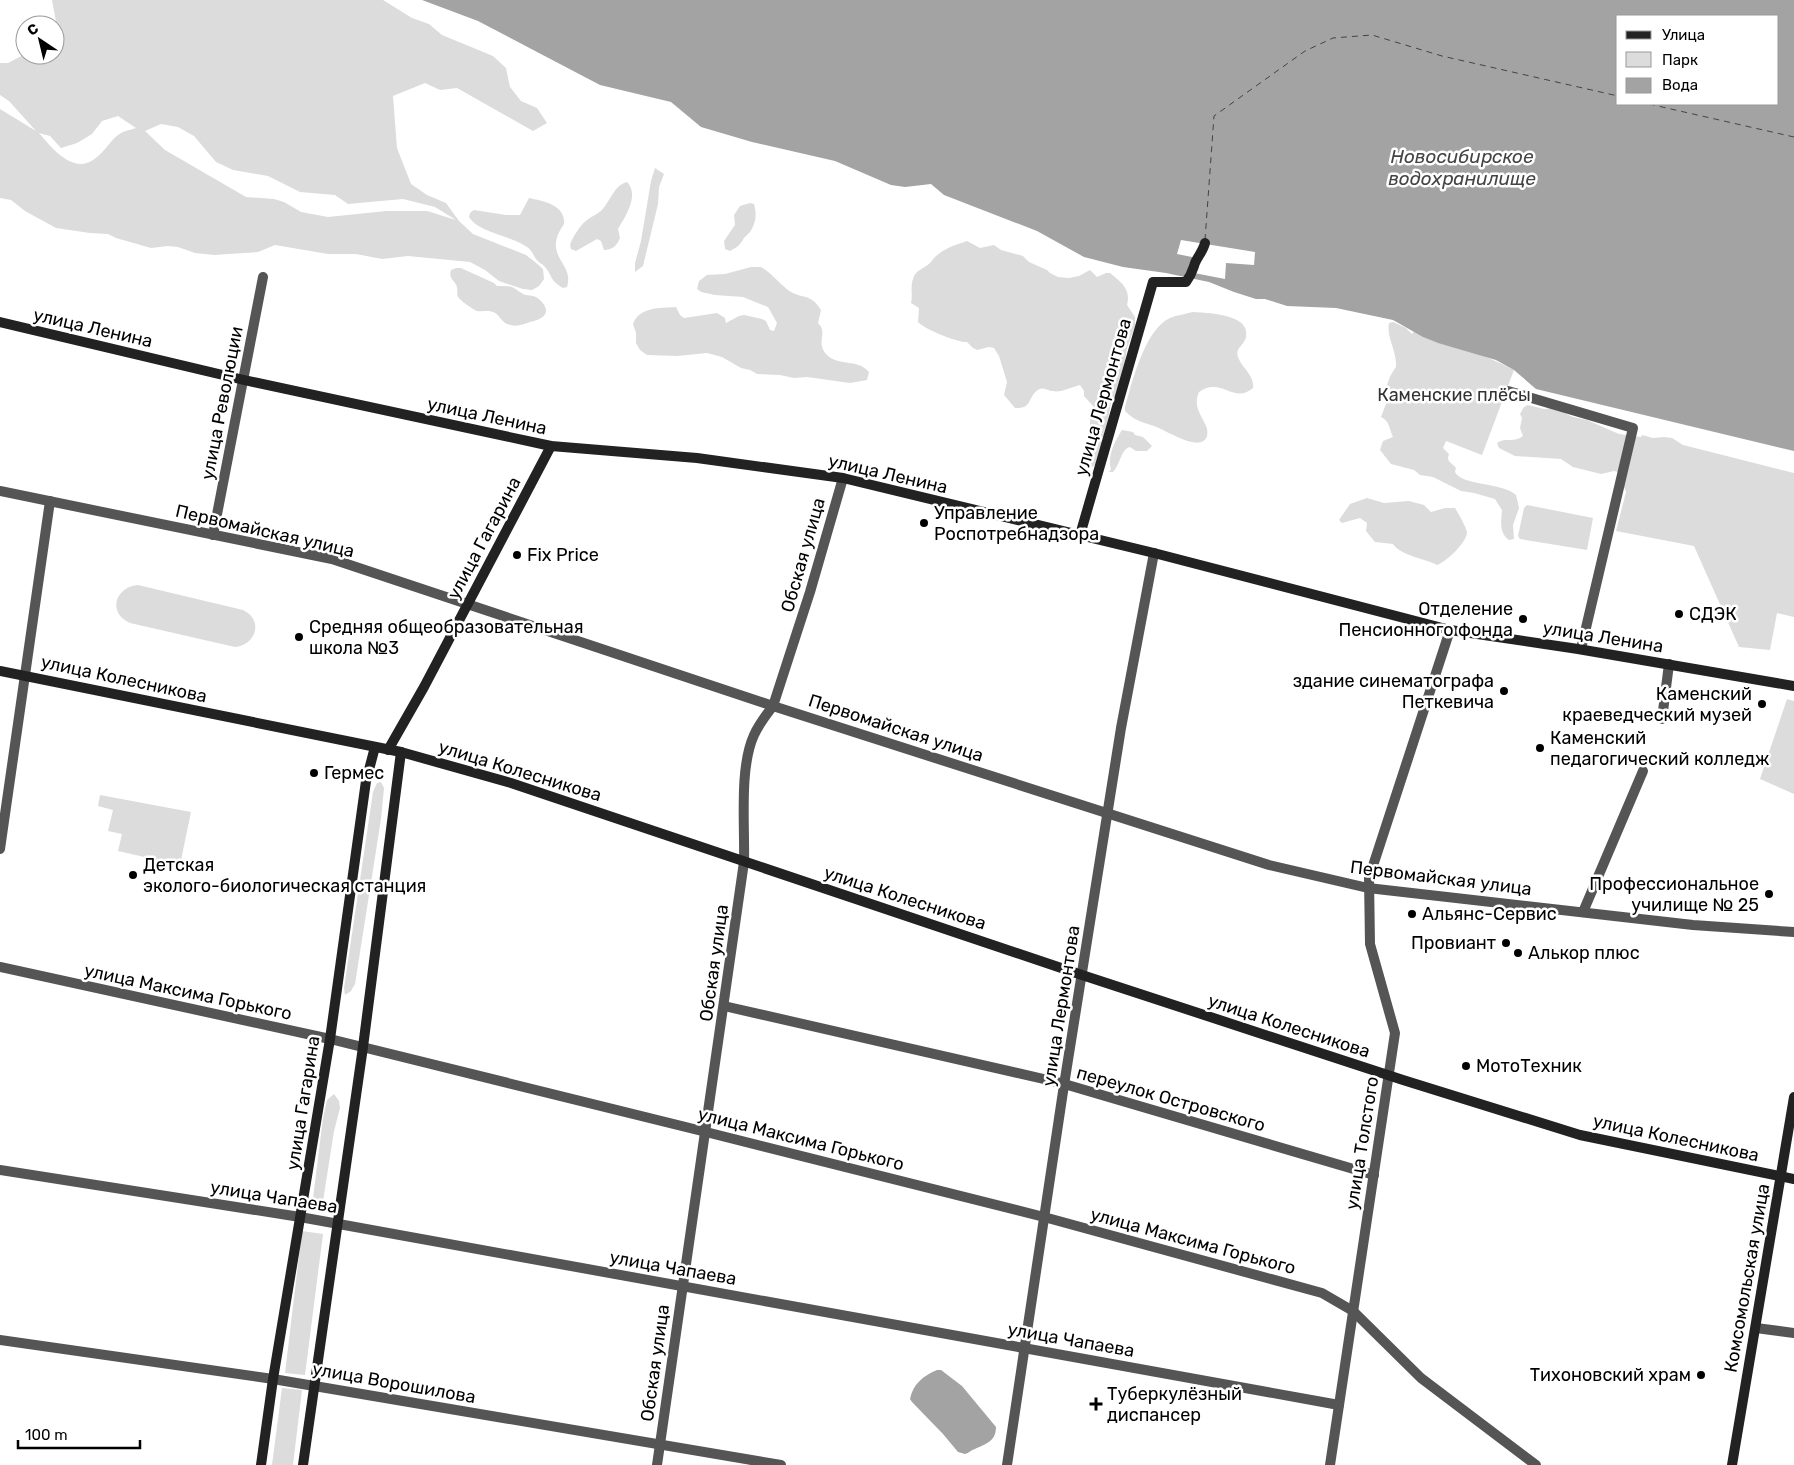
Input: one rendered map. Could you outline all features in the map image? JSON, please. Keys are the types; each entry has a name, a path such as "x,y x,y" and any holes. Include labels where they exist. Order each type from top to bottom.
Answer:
{"street":[{"name":"улица Лермонтова","path":"1080,536 1152,282 1186,282 1194,272 1195,263 1203,251 1205,243"},
{"name":"улица Революции","path":"213,535 263,277"},
{"name":"улица Ленина","path":"0,322 244,380 551,446 697,458 843,478 1154,553 1450,630 1669,664 1794,686"},
{"path":"1508,391 1633,428 1581,650"},
{"name":"улица Гагарина","path":"388,750 424,687 551,446"},
{"name":"Обская улица","path":"657,1465 744,862 747,759 753,736 773,706 810,592 843,478"},
{"name":"Первомайская улица","path":"0,491 332,559 773,706 1269,865 1368,888 1693,925 1794,932"},
{"path":"0,849 50,501"},
{"name":"улица Лермонтова","path":"1008,1465 1064,1085 1121,728 1154,553"},
{"name":"улица Толстого","path":"1330,1465 1395,1033 1370,944 1369,878 1450,630"},
{"path":"1662,719 1669,664"},
{"name":"улица Колесникова","path":"0,671 401,752 511,783 1388,1076 1580,1134 1794,1179"},
{"name":"улица Гагарина","path":"262,1465 273,1379 330,1040 366,781 374,747"},
{"path":"303,1465 336,1224 363,1048 401,752"},
{"path":"1583,912 1643,771"},
{"name":"улица Максима Горького","path":"0,967 330,1040 706,1132 1044,1217 1322,1293 1353,1311 1421,1378 1536,1465"},
{"name":"переулок Островского","path":"724,1006 1064,1085 1374,1174"},
{"name":"Комсомольская улица","path":"1732,1465 1794,1097"},
{"name":"улица Чапаева","path":"0,1170 300,1217 1339,1405"},
{"path":"1756,1328 1794,1333"},
{"name":"улица Ворошилова","path":"0,1340 273,1379 782,1465"}],"green space":[{"path":"52,0 383,0 412,18 429,24 442,35 493,56 506,68 510,87 521,101 537,108 547,123 533,131 457,88 440,90 425,83 393,96 397,148 411,184 427,195 446,203 459,221 473,234 526,255 543,269 544,279 539,286 532,290 499,281 485,270 470,262 408,256 382,259 356,254 328,254 275,245 258,252 214,255 195,253 178,247 151,248 108,234 56,228 25,211 11,200 0,198 0,109 36,131 9,101 0,95 0,63 8,63 15,59 15,65 65,65 65,15 55,15","holes":["118,116 136,128 118,135 93,160 77,164 63,157 39,133 50,136 61,148 77,143 92,134 102,121","161,124 178,127 194,136 216,162 233,170 268,176 300,192 335,195 348,204 403,199 435,207 456,220 427,211 386,211 328,217 301,212 284,202 274,199 246,197 165,150 145,131"]},
{"path":"655,168 664,174 659,187 658,204 643,266 635,272 635,263"},
{"path":"627,182 631,187 632,199 618,229 620,238 616,245 604,250 601,241 597,239 576,251 571,249 571,242 582,225 601,211 615,190"},
{"path":"529,198 552,205 561,212 564,218 564,224 556,244 557,252 567,271 567,287 563,288 555,283 529,248 480,227 469,217 470,213 474,210 506,215 520,215"},
{"path":"750,203 754,204 755,211 755,222 752,229 737,247 730,251 725,249 724,241 735,225 734,215 740,206"},
{"path":"967,241 980,248 994,245 1001,250 1023,256 1029,262 1058,277 1069,278 1079,276 1090,270 1097,277 1110,273 1127,290 1127,305 1135,317 1135,326 1127,348 1121,385 1111,403 1104,440 1097,463 1090,469 1086,470 1086,461 1090,452 1090,420 1093,406 1084,396 1084,391 1080,385 1059,391 1040,389 1025,407 1015,408 1004,395 1007,382 999,356 994,348 989,347 977,350 967,342 941,335 918,322 919,308 911,303 914,276 942,251"},
{"path":"751,267 761,267 788,290 809,298 817,304 821,310 818,323 822,331 822,347 824,351 833,359 860,365 865,368 869,372 867,380 850,383 807,377 794,378 757,374 741,368 722,357 707,353 677,356 647,355 640,350 636,343 636,333 633,324 640,314 657,308 676,307 684,318 717,313 725,318 726,323 744,315 766,321 770,330 774,331 777,323 768,307 743,297 715,295 701,292 697,289 699,281 707,275 725,274"},
{"path":"461,268 497,286 512,287 524,294 536,297 546,308 545,315 535,321 513,326 505,323 493,312 475,310 458,297 457,287 450,275 451,270"},
{"path":"1193,312 1227,316 1242,324 1246,329 1246,337 1237,354 1253,384 1253,388 1240,394 1214,387 1199,392 1197,405 1206,426 1207,436 1204,441 1199,442 1184,440 1141,422 1125,411 1141,357 1153,333 1170,318"},
{"name":"Каменские плёсы","path":"1393,322 1406,328 1412,334 1414,331 1432,341 1479,354 1514,370 1482,455 1446,441 1443,448 1449,454 1449,460 1456,468 1455,472 1459,476 1466,480 1502,488 1516,495 1519,508 1513,525 1514,539 1509,540 1504,534 1501,526 1502,510 1495,499 1461,491 1433,477 1420,475 1414,470 1391,464 1380,450 1383,441 1393,437 1388,423 1381,417 1387,401 1385,398 1387,385 1396,367 1388,328 1389,323"},
{"path":"1528,405 1544,409 1554,408 1619,434 1672,438 1683,445 1794,473 1794,617 1777,613 1770,650 1739,647 1694,546 1616,531 1626,492 1618,472 1601,474 1573,467 1561,459 1515,456 1499,448 1497,443 1500,441 1517,439 1523,436 1520,428 1522,418 1520,414 1524,407"},
{"path":"1122,430 1133,432 1135,435 1143,437 1152,446 1147,451 1136,451 1130,447 1127,448 1113,472 1109,472 1111,469 1112,449"},
{"path":"1367,498 1384,503 1409,501 1424,505 1431,512 1445,508 1455,508 1466,528 1466,537 1455,552 1437,565 1407,554 1393,544 1375,542 1366,531 1367,523 1360,518 1342,523 1339,520 1350,504"},
{"path":"1527,505 1593,518 1587,550 1520,539 1518,536 1524,508"},
{"path":"138,585 243,610 250,614 254,620 255,632 248,642 235,647 130,623 118,613 117,601 119,595 124,590"},
{"path":"1787,699 1794,701 1794,794 1760,779"},
{"path":"381,782 384,788 381,819 355,984 351,991 345,995 344,988 373,792 377,783"},
{"path":"100,795 191,812 180,865 118,851 122,834 108,831 113,810 98,806"},
{"path":"334,1094 339,1101 340,1108 334,1131 323,1201 319,1208 313,1205 313,1198 323,1118 327,1100"},
{"path":"302,1231 323,1234 305,1375 285,1373"},
{"path":"282,1388 302,1390 293,1465 272,1465"}],"water":[{"name":"Новосибирское водохранилище","path":"422,0 1794,0 1794,451 1536,389 1514,370 1496,360 1438,343 1393,320 1336,308 1287,306 1265,299 1256,299 1209,282 1123,267 1084,257 1037,231 944,195 931,184 905,187 891,185 835,161 752,142 701,127 671,102 600,85 478,21"},
{"path":"941,1370 962,1386 996,1427 996,1432 989,1442 966,1454 958,1452 910,1399 916,1385 927,1375"}],"pier":[{"path":"1181,240 1255,252 1254,265 1226,263 1225,279 1194,273 1192,257 1177,254"}],"ferry route":[{"path":"1205,240 1214,116 1305,51 1333,38 1372,35 1442,56 1616,96"},
{"path":"1653,105 1794,137"}],"place":[{"name":"Управление Роспотребнадзора","path":"924,523"},
{"name":"Fix Price","path":"517,555"},
{"name":"СДЭК","path":"1679,614"},
{"name":"Отделение Пенсионного фонда","path":"1523,619"},
{"name":"Средняя общеобразовательная школа №3","path":"299,637"},
{"name":"здание синематографа Петкевича","path":"1504,691"},
{"name":"Каменский краеведческий музей","path":"1762,704"},
{"name":"Каменский педагогический колледж","path":"1540,748"},
{"name":"Гермес","path":"314,773"},
{"name":"Детская эколого-биологическая станция","path":"133,875"},
{"name":"Профессиональное училище № 25","path":"1769,894"},
{"name":"Альянс-Сервис","path":"1412,914"},
{"name":"Провиант","path":"1506,943"},
{"name":"Алькор плюс","path":"1518,953"},
{"name":"МотоТехник","path":"1466,1066"},
{"name":"Тихоновский храм","path":"1701,1375"},
{"name":"Туберкулёзный диспансер","path":"1096,1404"}]}
